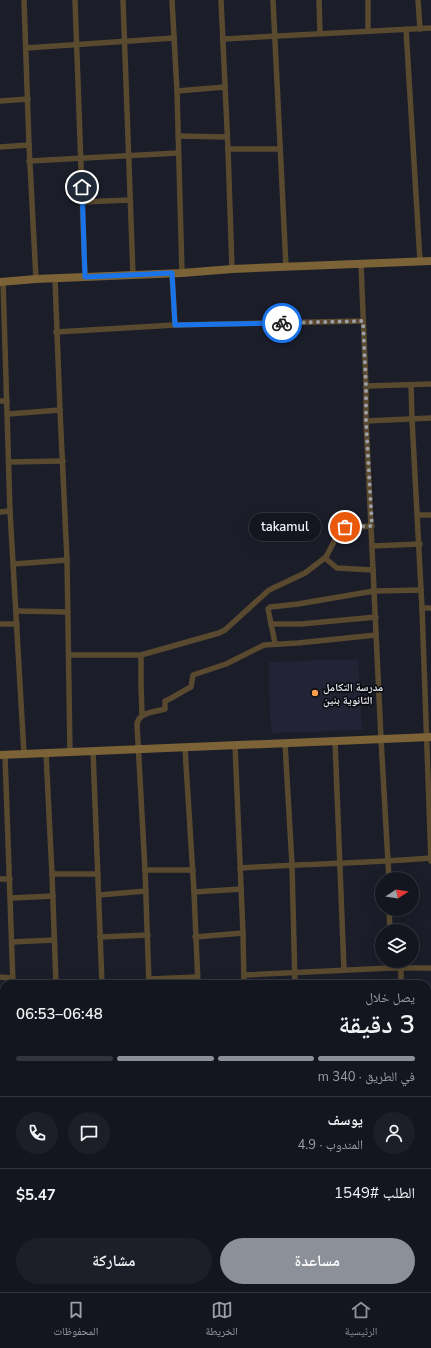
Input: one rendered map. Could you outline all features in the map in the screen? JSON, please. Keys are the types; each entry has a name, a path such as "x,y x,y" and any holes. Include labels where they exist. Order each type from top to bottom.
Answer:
{"street":[{"path":"24,0 28,99 28,145 36,279"},
{"path":"75,0 85,277"},
{"path":"123,0 133,275"},
{"path":"172,0 177,91 182,273"},
{"path":"220,0 228,149 232,269"},
{"path":"273,0 279,149 286,267"},
{"path":"319,0 320,33"},
{"path":"368,0 368,31"},
{"path":"418,0 420,29"},
{"path":"223,39 431,28"},
{"path":"406,29 420,261"},
{"path":"26,48 174,38"},
{"path":"177,91 225,87"},
{"path":"0,101 28,99"},
{"path":"178,136 227,137"},
{"path":"0,147 28,145"},
{"path":"228,149 279,149"},
{"path":"30,161 178,153"},
{"path":"82,202 130,200"},
{"path":"24,754 10,511 8,414 6,401 1,282 232,269 431,261"},
{"path":"362,264 366,421 381,739 389,872"},
{"path":"172,273 175,325"},
{"path":"55,279 56,332 67,560 70,752"},
{"path":"56,332 175,325 363,321"},
{"path":"366,386 431,384"},
{"path":"240,868 340,862 389,862 431,859 429,737 411,385"},
{"path":"0,401 6,401"},
{"path":"8,414 60,410"},
{"path":"366,421 431,418"},
{"path":"9,462 63,461"},
{"path":"0,512 10,511"},
{"path":"418,515 431,515"},
{"path":"69,655 141,655 219,633 225,630 269,590 305,573 325,558 329,554 342,528 372,526"},
{"path":"372,546 420,544"},
{"path":"325,558 337,568 373,570"},
{"path":"14,564 67,560"},
{"path":"275,644 268,609 270,607 298,604 374,591 421,590"},
{"path":"422,608 431,608"},
{"path":"16,611 68,612"},
{"path":"271,624 301,624 376,616"},
{"path":"0,624 17,624"},
{"path":"149,980 137,724 138,719 142,715 165,709 165,701 174,698 191,687 193,674 226,664 264,645 298,643 376,634"},
{"path":"141,655 142,715"},
{"path":"12,980 11,898 3,755 429,737"},
{"path":"335,741 344,970"},
{"path":"286,743 292,865 295,980"},
{"path":"235,745 244,980"},
{"path":"185,748 193,870 197,980"},
{"path":"93,752 102,980"},
{"path":"46,754 56,980"},
{"path":"145,870 193,870"},
{"path":"52,874 98,874"},
{"path":"0,879 10,879"},
{"path":"194,892 241,889"},
{"path":"99,895 146,891"},
{"path":"11,898 53,896"},
{"path":"195,937 243,933"},
{"path":"100,937 148,935"},
{"path":"12,942 54,940"},
{"path":"244,975 391,968"},
{"path":"401,968 401,980"},
{"path":"419,968 431,968"},
{"path":"168,980 197,977"}],"shaded area":[{"name":"مدرسة التكامل الثانوية بنين","path":"358,659 362,730 272,733 270,719 269,662"}],"way so far":[{"path":"282,323 363,321 366,421 372,526 345,527"}],"place":[{"name":"takamul","path":"345,527"},
{"name":"مدرسة التكامل الثانوية بنين","path":"315,693"}],"route":[{"path":"82,187 85,277 172,273 175,325 282,323"}]}
